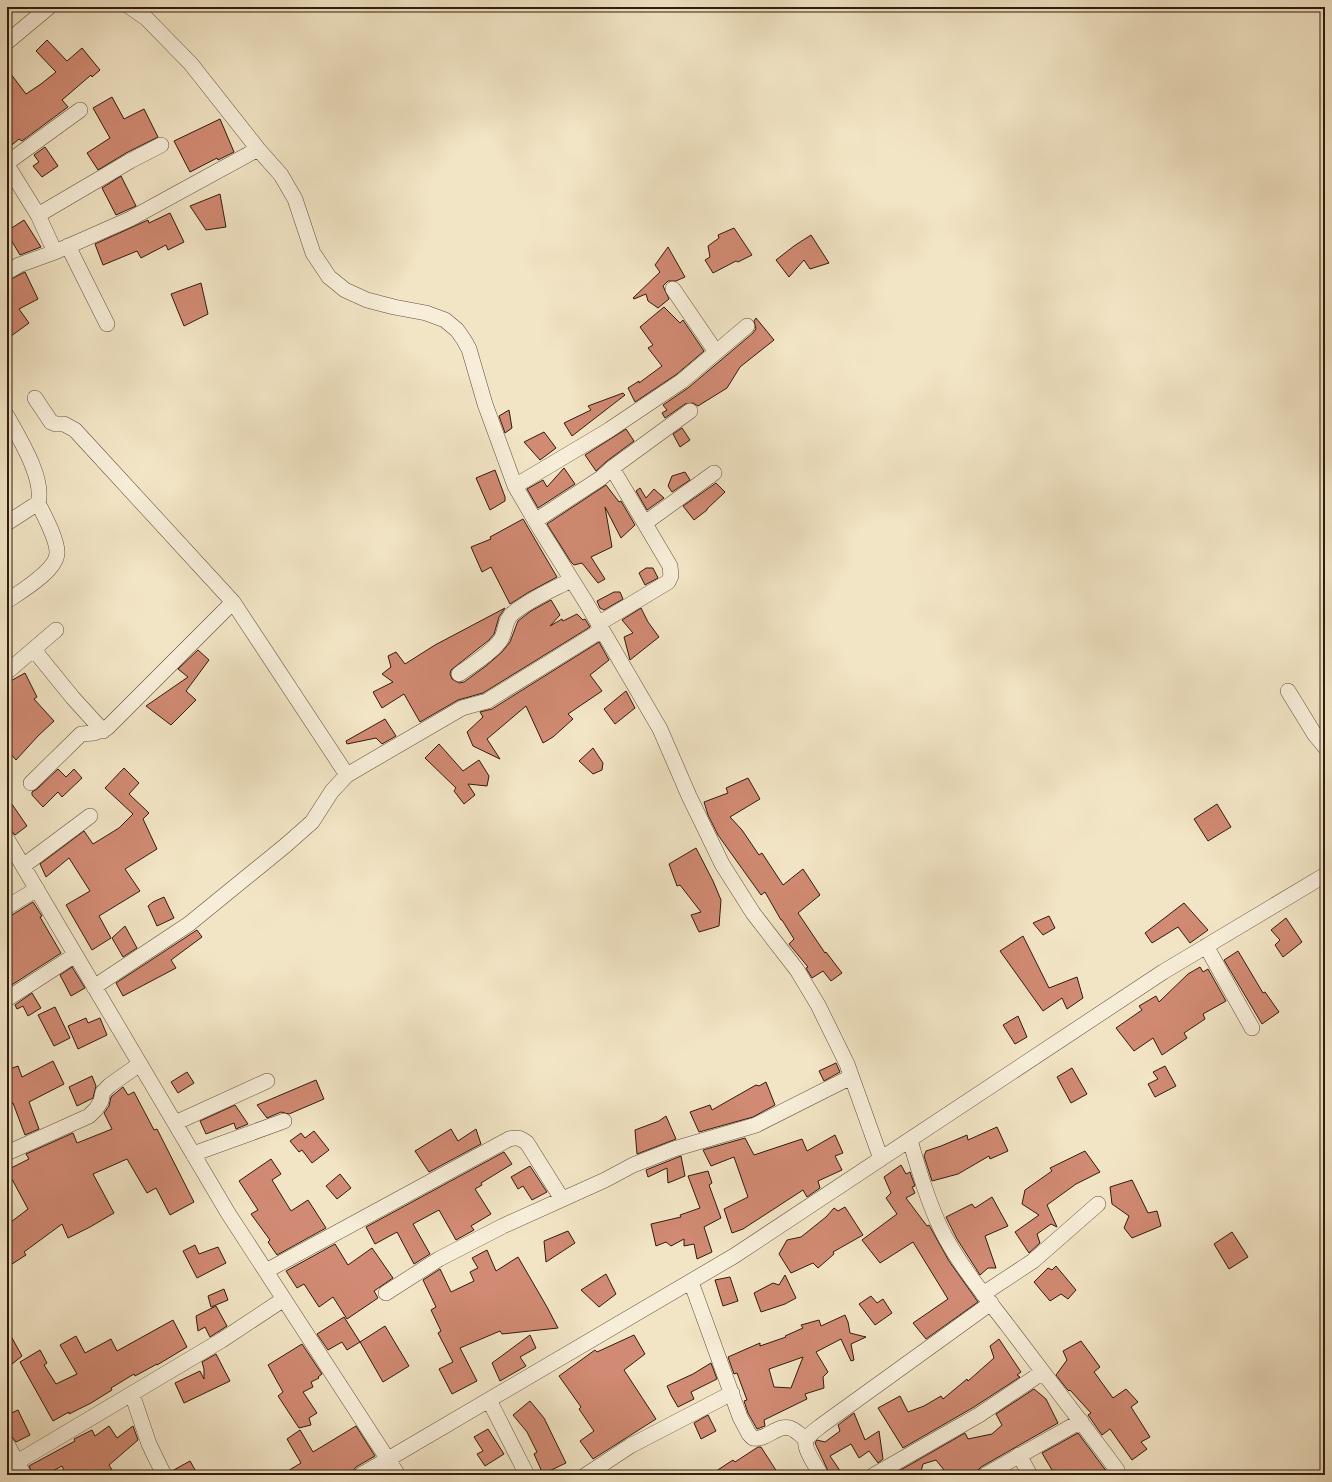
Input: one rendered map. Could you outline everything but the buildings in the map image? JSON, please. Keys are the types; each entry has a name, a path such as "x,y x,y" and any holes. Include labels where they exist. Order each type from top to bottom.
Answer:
{"street":[{"path":"7,42 49,7"},
{"path":"130,7 146,18 191,64 280,175 295,199 313,253 329,277 345,290 367,300 426,313 445,320 457,330 464,340 469,349 485,404 515,486 660,728 688,796 722,864 753,912 797,970 815,999 847,1064 881,1159"},
{"path":"80,110 7,164 62,249 107,324"},
{"path":"38,214 130,161 161,145"},
{"path":"7,272 19,265 62,249 130,219 258,149"},
{"path":"673,289 716,352"},
{"path":"515,486 616,426 682,381 747,326"},
{"path":"35,398 51,422 56,424 64,424 75,430 233,602 346,775"},
{"path":"535,521 601,478 612,468 690,411"},
{"path":"7,416 26,450 38,482 40,495 38,503 56,545 57,554 52,566 32,584 7,601"},
{"path":"94,987 189,924 286,845 312,822 332,791 346,775 462,708 487,701 668,582 672,576 670,566 612,468"},
{"path":"645,523 714,473"},
{"path":"7,523 38,503"},
{"path":"459,674 494,648 501,639 506,621 511,614 571,580"},
{"path":"31,783 81,734 103,730 233,602"},
{"path":"7,672 56,630"},
{"path":"34,650 73,698 103,730"},
{"path":"1288,691 1315,735 1325,747"},
{"path":"23,866 90,816"},
{"path":"7,839 228,1214 398,1475"},
{"path":"361,1475 734,1256 1163,972 1325,876"},
{"path":"7,907 37,889"},
{"path":"1206,946 1252,1028"},
{"path":"7,999 75,955"},
{"path":"7,1153 89,1116 96,1109 104,1092 110,1085 140,1064"},
{"path":"386,1293 439,1258 503,1226 633,1166 674,1149 756,1125 851,1077"},
{"path":"175,1123 267,1081"},
{"path":"193,1154 284,1121"},
{"path":"266,1271 435,1179 516,1137 523,1139 527,1143 562,1199"},
{"path":"910,1140 923,1183 943,1232 959,1259 987,1299 1118,1473"},
{"path":"821,1475 806,1447 806,1440 822,1424 987,1299 1098,1204"},
{"path":"691,1282 740,1417 749,1434 753,1438 760,1438 783,1428 787,1428 795,1431 806,1440"},
{"path":"12,1465 222,1340 284,1299"},
{"path":"874,1475 979,1414 1043,1372"},
{"path":"586,1475 630,1446 732,1392"},
{"path":"132,1394 149,1444 164,1475"},
{"path":"489,1400 527,1475"},
{"path":"985,1475 1081,1422"},
{"path":"7,1444 12,1465 24,1475"},
{"path":"1019,1455 1030,1475"}]}
